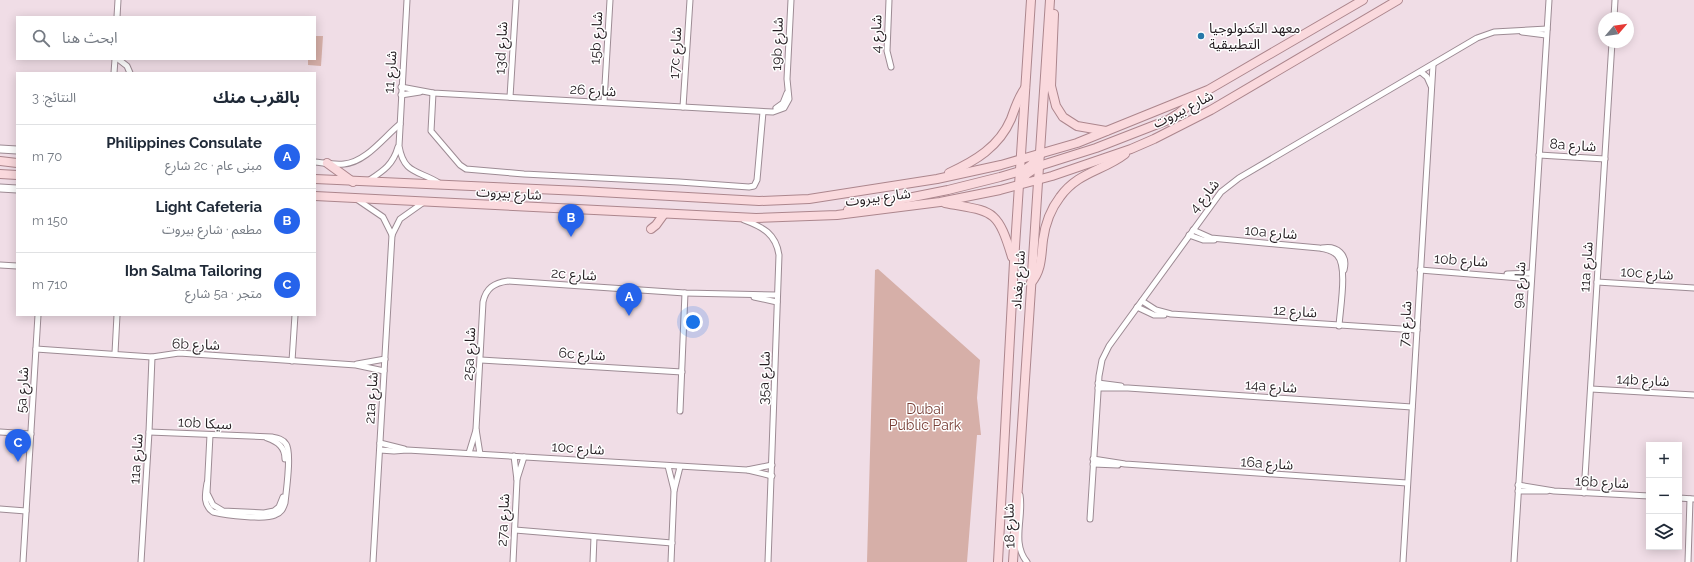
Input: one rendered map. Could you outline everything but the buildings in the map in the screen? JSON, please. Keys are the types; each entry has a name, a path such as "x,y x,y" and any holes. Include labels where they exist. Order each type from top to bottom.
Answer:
{"main road":[{"name":"شارع بغداد","path":"998,562 1020,159 1031,0"},
{"name":"شارع بغداد","path":"1013,562 1050,0"},
{"path":"1055,0 1051,86 1056,106 1063,117 1077,126 1109,131"},
{"name":"شارع بيروت","path":"316,179 365,183 440,184 581,190 719,200 778,200 816,198 937,179 1040,154 1109,131 1208,90 1363,0"},
{"name":"شارع بيروت","path":"316,196 738,217 837,216 940,202 1038,180 1131,149 1211,110 1398,0"},
{"path":"937,179 976,159 994,145 1011,120 1016,103 1025,88"},
{"path":"1019,185 1028,174 1039,166 1096,148 1168,120 1208,90"},
{"path":"0,149 16,150"},
{"path":"1031,284 1040,268 1043,239 1049,217 1060,197 1071,185 1085,174 1117,160 1131,149"},
{"path":"837,216 862,206 948,190 1020,172 1031,165 1040,154"},
{"path":"0,161 16,163"},
{"path":"327,163 354,182"},
{"path":"0,174 16,175"},
{"path":"0,188 16,189"},
{"path":"940,202 976,208 993,216 1005,232 1014,262"},
{"path":"651,229 664,214"}],"street":[{"path":"117,16 118,0"},
{"name":"شارع 11","path":"365,183 388,168 395,158 399,146 401,87 407,0"},
{"name":"13d شارع","path":"510,97 516,0"},
{"name":"15b شارع","path":"604,102 610,0"},
{"name":"17c شارع","path":"683,107 690,0"},
{"name":"19b شارع","path":"788,89 791,0"},
{"name":"شارع 4","path":"889,0 887,56 892,67"},
{"name":"9a شارع","path":"1546,0 1548,11"},
{"name":"9a شارع","path":"1513,561 1549,0"},
{"path":"1614,12 1615,0"},
{"name":"شارع 4","path":"1090,519 1098,385 1100,368 1105,353 1221,192 1232,182 1482,35 1494,32 1515,31 1546,32"},
{"name":"11a شارع","path":"1584,492 1612,48"},
{"path":"114,72 115,60"},
{"path":"119,60 127,66 130,72"},
{"name":"7a شارع","path":"1403,562 1433,65"},
{"path":"1421,72 1429,81 1432,89"},
{"name":"شارع 26","path":"401,87 421,92 433,93 763,112 773,112 784,108 789,99 788,89"},
{"name":"شارع 26","path":"401,95 421,92"},
{"path":"433,93 432,131 460,165 466,169 524,174 749,187 754,186 757,180 763,112"},
{"path":"316,162 343,164 360,159 400,124"},
{"name":"شارع 11","path":"399,146 403,160 411,170 440,184"},
{"name":"8a شارع","path":"1539,155 1605,159"},
{"name":"21a شارع","path":"355,198 383,217 392,235"},
{"name":"21a شارع","path":"373,562 392,235 400,219 426,201"},
{"name":"35a شارع","path":"738,217 763,227 776,242 779,255 768,562"},
{"name":"10a شارع","path":"1194,230 1208,237 1221,239 1319,248 1331,247 1339,250 1345,262 1339,326"},
{"name":"10a شارع","path":"1189,235 1203,240 1221,239"},
{"path":"0,265 16,266"},
{"name":"10b شارع","path":"1420,270 1531,276"},
{"name":"2c شارع","path":"494,284 508,281 686,293 778,295"},
{"name":"10c شارع","path":"1597,282 1694,288"},
{"name":"25a شارع","path":"469,453 476,429 483,302 487,291 494,284"},
{"path":"680,411 686,293"},
{"name":"2c شارع","path":"749,295 777,302"},
{"name":"شارع 12","path":"1142,302 1156,310 1171,314"},
{"name":"شارع 12","path":"1137,307 1154,315 1171,314 1417,330"},
{"name":"5a شارع","path":"23,562 38,316"},
{"path":"115,354 117,316"},
{"path":"292,361 295,316"},
{"name":"6b شارع","path":"36,349 152,357 179,353 356,365 384,371"},
{"name":"11a شارع","path":"141,562 152,357"},
{"name":"6b شارع","path":"356,365 385,359"},
{"name":"6c شارع","path":"481,360 682,372"},
{"name":"14a شارع","path":"1098,385 1412,407"},
{"name":"14b شارع","path":"1591,389 1694,395"},
{"name":"25a شارع","path":"476,429 480,454"},
{"path":"0,432 31,434"},
{"name":"10b سيكا","path":"149,432 260,437 273,440 281,445 285,454 285,504 281,511 276,515 268,517 218,513 209,509 205,500 210,435"},
{"name":"10c شارع","path":"380,443 407,450"},
{"name":"10c شارع","path":"380,450 469,453 747,470 772,476"},
{"name":"27a شارع","path":"513,562 517,480 514,456"},
{"name":"27a شارع","path":"517,480 524,457"},
{"name":"16a شارع","path":"1093,462 1407,483"},
{"name":"10c شارع","path":"747,470 772,465"},
{"path":"668,466 674,491"},
{"path":"671,562 674,491 680,467"},
{"name":"شارع 18","path":"1018,488 1021,502 1019,543 1022,554 1027,562"},
{"name":"16b شارع","path":"1518,488 1646,496"},
{"path":"1682,498 1692,499 1688,562"},
{"path":"0,509 26,510"},
{"path":"515,530 672,543"},
{"path":"592,562 594,537"}],"green space":[{"path":"316,36 323,36 321,66 308,65 308,60 316,60"},
{"name":"Dubai Public Park","path":"878,269 980,360 977,398 981,435 977,435 967,562 867,562 875,270"}],"place":[{"name":"معهد التكنولوجيا التطبيقية","path":"1201,36"},
{"name":"Light Cafeteria","path":"571,237"},
{"name":"Philippines Consulate","path":"629,316"},
{"name":"Ibn Salma Tailoring","path":"18,462"}]}
